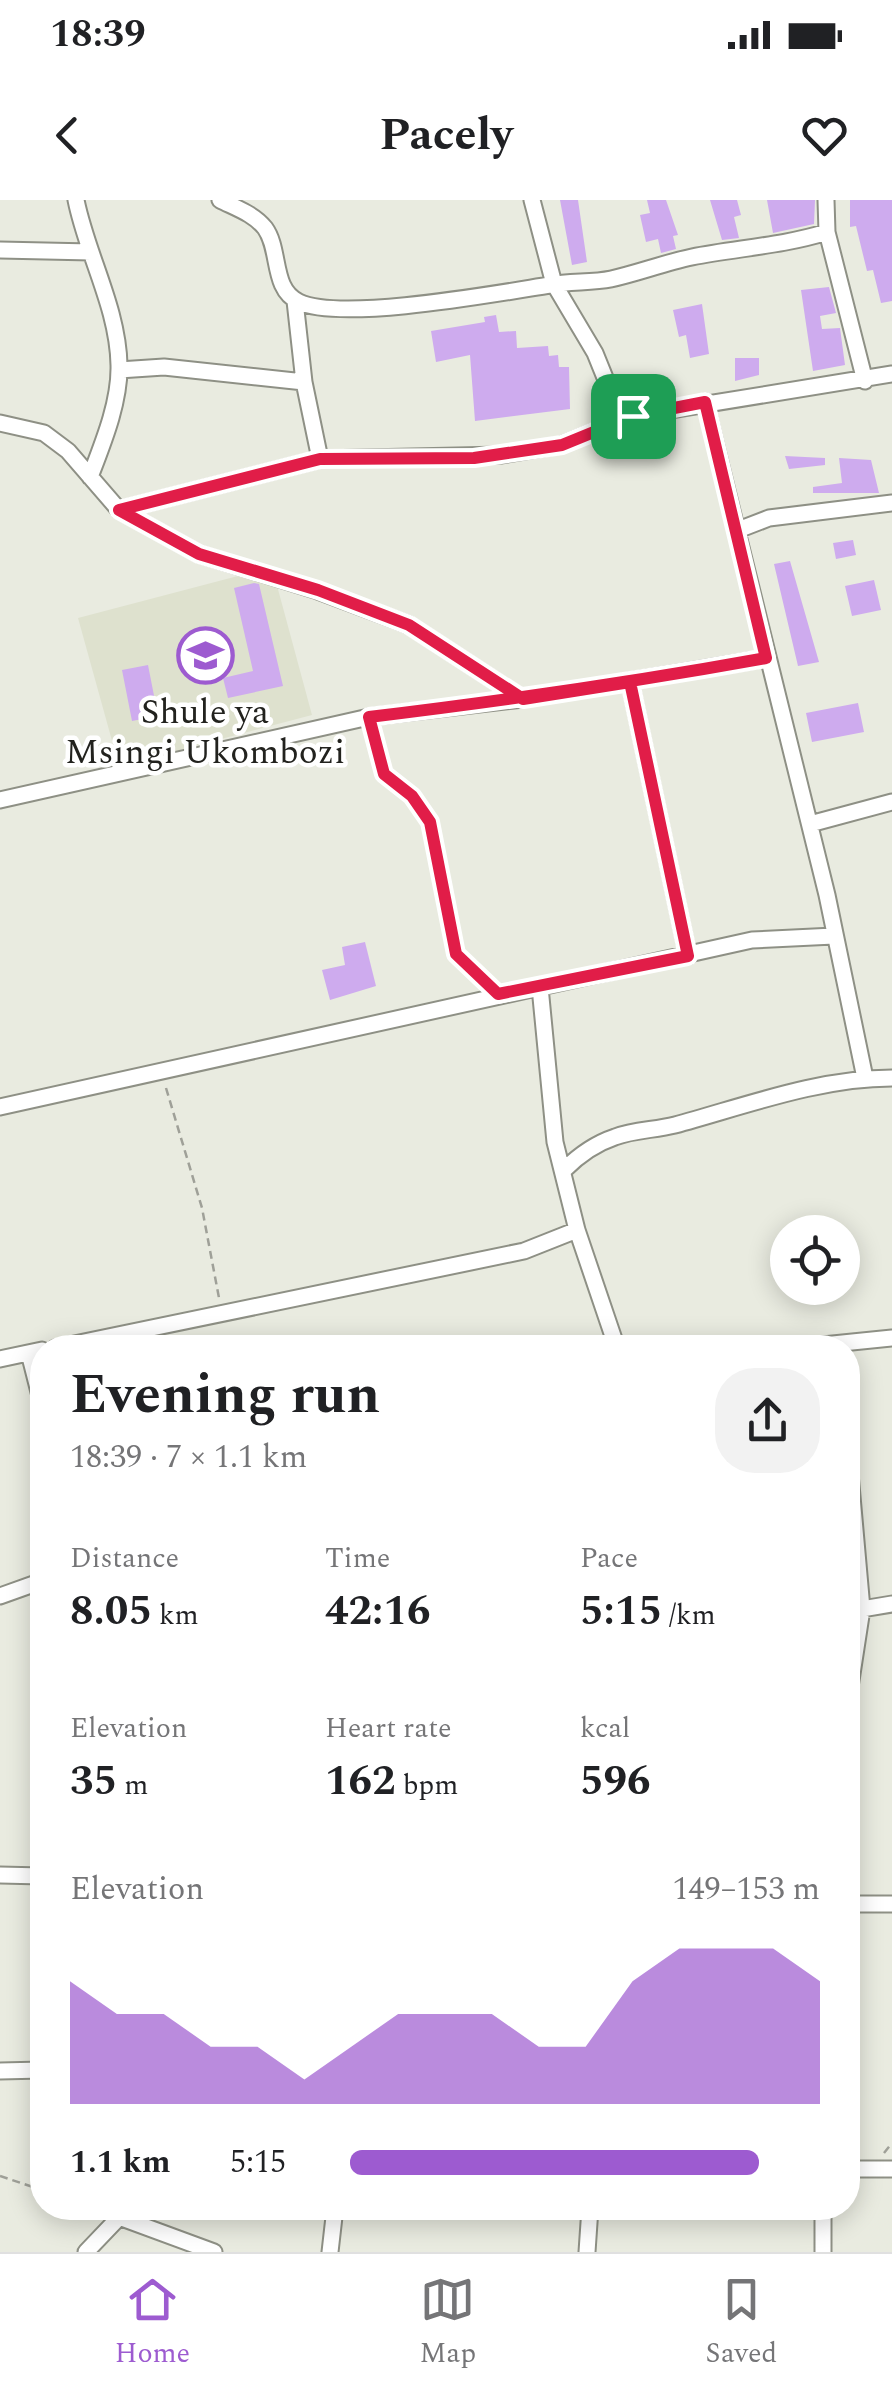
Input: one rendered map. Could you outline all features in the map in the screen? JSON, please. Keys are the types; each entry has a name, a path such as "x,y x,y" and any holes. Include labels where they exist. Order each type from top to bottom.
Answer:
{"street":[{"path":"76,200 120,370 105,438 90,477"},
{"path":"220,200 257,219 268,232 280,282 295,301 304,382 320,459"},
{"path":"532,200 554,284 595,353 614,400 633,416"},
{"path":"826,200 827,232 864,380"},
{"path":"295,301 312,306 400,306 483,298 554,284 609,280 695,256 749,252 827,232"},
{"path":"0,250 91,252"},
{"path":"120,370 164,367 304,382"},
{"path":"119,510 320,459 502,455 562,445 633,416 892,374"},
{"path":"705,402 810,824 865,1078"},
{"path":"0,424 44,434 68,451 119,510 199,554 318,590 409,625 523,699"},
{"path":"738,530 769,518 892,504 892,513"},
{"path":"0,800 369,717 523,699 766,658"},
{"path":"630,682 688,956"},
{"path":"810,824 892,802"},
{"path":"0,1108 752,940 834,936"},
{"path":"540,988 545,1074 576,1230 613,1335"},
{"path":"564,1170 583,1152 617,1136 865,1078 892,1078"},
{"path":"119,1335 524,1251 576,1230"},
{"path":"860,1342 892,1338"},
{"path":"0,1359 30,1352"},
{"path":"0,1596 30,1585"},
{"path":"860,1586 860,1622"},
{"path":"862,1609 892,1604"},
{"path":"0,1876 30,1876"},
{"path":"860,1904 892,1904"},
{"path":"0,2072 30,2071"},
{"path":"860,2169 892,2169"},
{"path":"86,2252 116,2220"},
{"path":"142,2220 214,2252"},
{"path":"330,2252 334,2220"},
{"path":"588,2252 589,2220"},
{"path":"823,2220 823,2252"}],"path":[{"path":"369,717 384,774 412,796 430,822 456,954 498,994"},
{"path":"161,1071 202,1208 222,1314"},
{"path":"0,2176 30,2186"}],"shaded area":[{"path":"272,567 312,715 119,766 78,618"}],"building":[{"path":"560,200 578,200 587,262 572,265"},
{"path":"647,200 666,200 678,235 673,236 676,249 661,253 658,239 646,242 640,215 650,213"},
{"path":"710,200 737,200 741,215 734,217 739,238 722,240"},
{"path":"767,200 815,200 814,224 773,233"},
{"path":"850,200 892,200 892,301 881,303 873,270 867,271 856,226 850,227"},
{"path":"829,287 836,313 820,316 822,329 840,328 845,365 813,371 801,290"},
{"path":"702,304 709,354 690,358 686,335 679,337 673,310"},
{"path":"496,315 499,332 516,331 517,348 548,346 549,356 558,355 559,367 569,367 570,409 475,421 470,355 436,362 431,331 485,322 484,317"},
{"path":"735,358 759,358 759,375 735,381"},
{"path":"785,456 825,458 825,465 789,469"},
{"path":"839,458 871,460 879,493 813,493 813,487 842,483"},
{"path":"853,540 856,555 836,559 833,543"},
{"path":"790,561 819,662 798,666 774,564"},
{"path":"874,580 881,610 852,616 845,586"},
{"path":"259,584 283,686 228,698 223,678 253,671 234,588"},
{"path":"148,665 158,716 132,721 122,670"},
{"path":"858,703 864,732 812,742 806,713"},
{"path":"365,942 376,986 330,1000 322,970 345,965 342,947"}],"place":[{"name":"Shule ya Msingi Ukombozi","path":"205,656"}],"route":[{"path":"633,416 562,445 474,458 320,459 201,486 119,510 199,554 318,590 409,625 438,640 523,699 543,695 630,682 688,956 498,994 456,954 430,822 412,796 384,774 369,717 523,699 630,682 766,658 705,402 633,416"}]}
